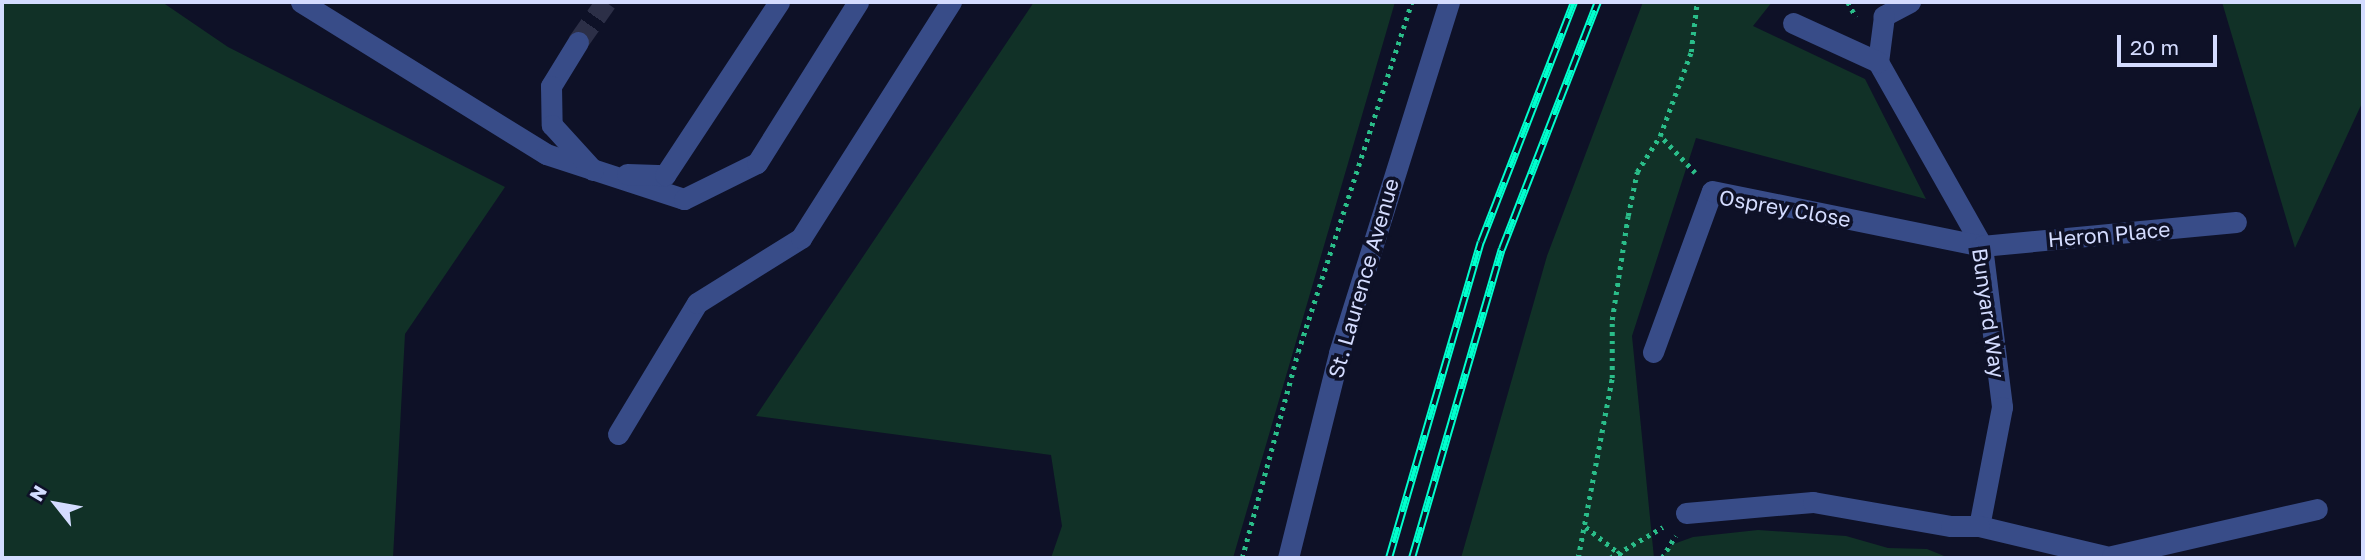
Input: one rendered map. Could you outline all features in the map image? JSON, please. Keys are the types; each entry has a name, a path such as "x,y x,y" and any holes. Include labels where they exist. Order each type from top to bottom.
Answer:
{"street":[{"path":"300,2 546,154 595,173 684,199 757,163 858,2"},
{"path":"578,42 551,86 552,125 595,173 665,175 779,2"},
{"path":"618,434 697,303 802,238 951,2"},
{"name":"St. Laurence Avenue","path":"1288,558 1339,353 1449,2"},
{"path":"1793,23 1878,62 1884,16 1910,2"},
{"name":"Bunyard Way","path":"1878,62 1982,246 2002,407 1979,526"},
{"name":"Osprey Close","path":"1653,352 1712,191 1982,246"},
{"name":"Heron Place","path":"1982,246 2236,222"},
{"path":"1686,513 1813,502 1951,526 1979,526 2112,557 2317,509"}],"path":[{"path":"1242,558 1298,352 1412,2"},
{"path":"1578,558 1586,527 1596,448 1612,377 1612,320 1637,172 1660,136 1691,52 1697,2"},
{"path":"1660,136 1712,191"},
{"path":"1610,558 1686,513"},
{"path":"1586,527 1625,558"}],"green space":[{"path":"2,2 162,2 228,47 505,187 405,334 393,558 2,558"},
{"path":"1034,2 1395,2 1233,558 1051,558 1062,526 1051,455 756,416"},
{"path":"1643,2 1772,2 1753,26 1865,79 1926,199 1696,138 1632,336 1654,558 1461,558 1547,256"},
{"path":"2222,2 2363,2 2363,101 2295,248"},
{"path":"1758,530 1846,536 1888,548 1927,549 1949,558 1662,558 1671,545 1693,537"}],"tunnel":[{"path":"578,42 606,2"}],"railway":[{"path":"1389,558 1481,242 1574,2"},
{"path":"1412,558 1502,249 1598,2"}]}
